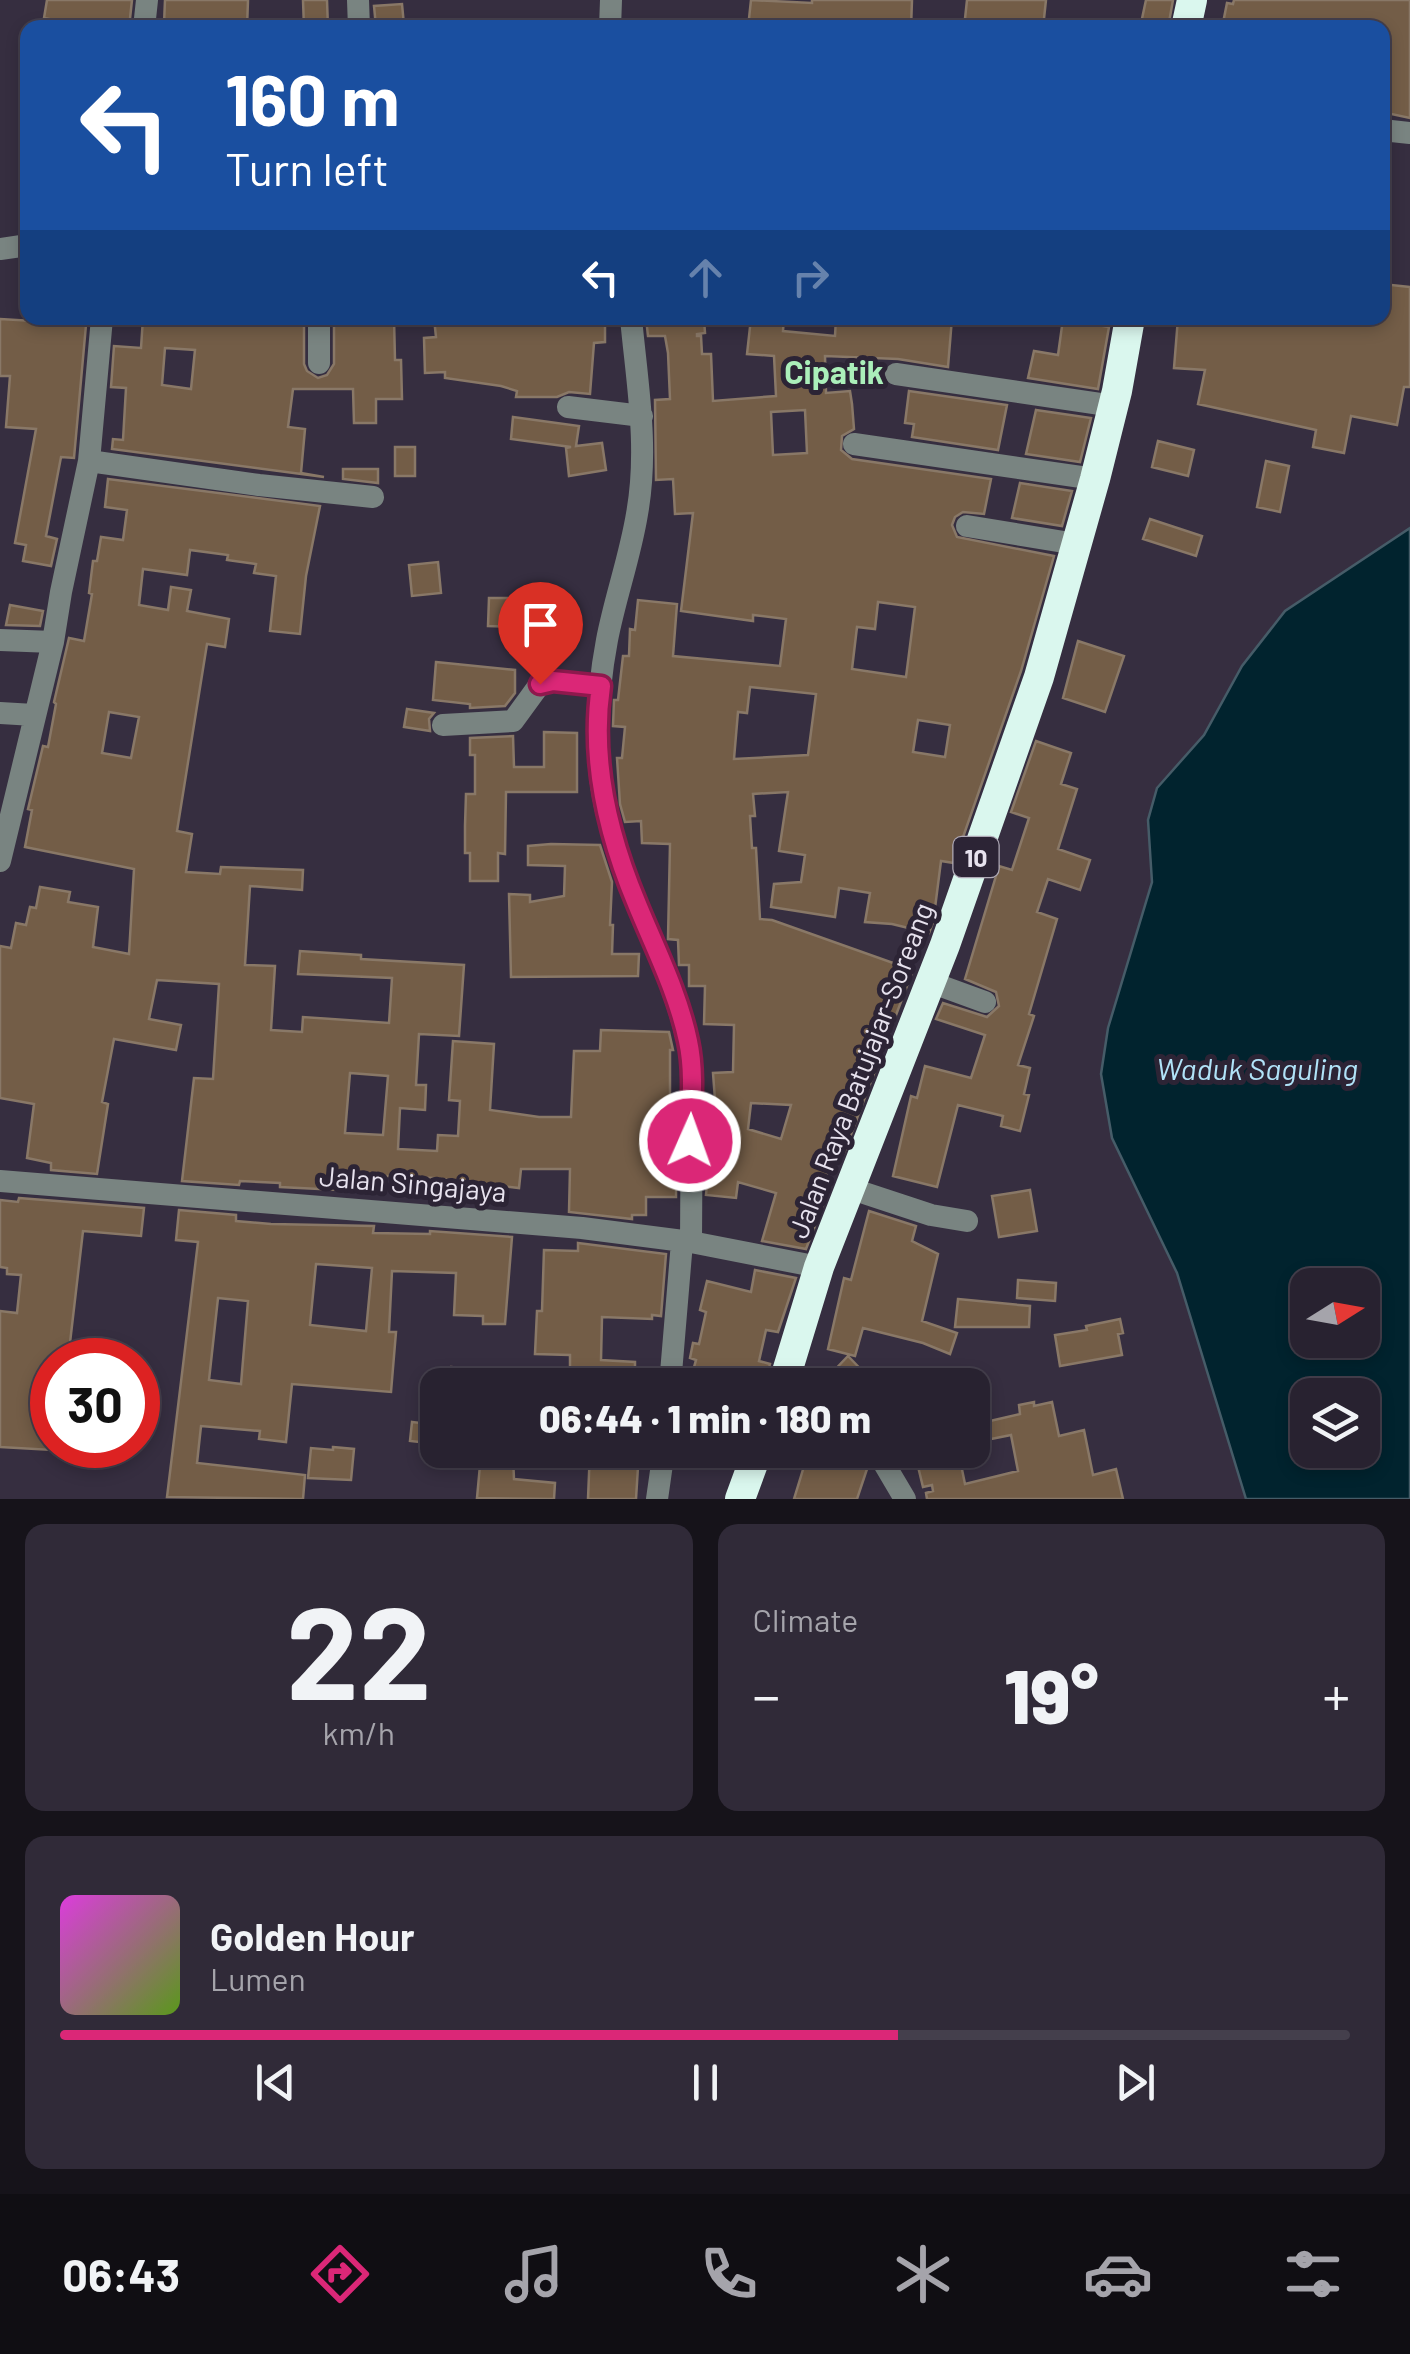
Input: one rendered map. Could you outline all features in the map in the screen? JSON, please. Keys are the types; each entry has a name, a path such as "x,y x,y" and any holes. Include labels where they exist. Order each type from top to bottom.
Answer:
{"highway":[{"name":"Jalan Raya Batujajar-Soreang","path":"795,1368 819,1267 884,1107 1039,678 1066,592 1114,406 1129,325"},
{"path":"740,1499 751,1468"}],"street":[{"path":"0,860 54,642 90,461 101,325"},
{"path":"319,325 319,363"},
{"path":"632,325 642,416 638,514 591,684 603,798 636,901 679,1008 690,1052 687,1242 672,1368"},
{"path":"896,374 1114,406"},
{"path":"568,406 642,416"},
{"path":"854,444 1095,479"},
{"path":"90,461 372,497"},
{"path":"967,526 1076,544"},
{"path":"0,640 54,642"},
{"path":"443,725 513,721 540,684 591,684"},
{"path":"0,713 34,715"},
{"path":"0,752 24,760"},
{"path":"930,982 986,1002"},
{"name":"Jalan Singajaya","path":"0,1181 513,1222 687,1242 819,1267"},
{"path":"849,1188 931,1215 966,1221"},
{"path":"657,1499 661,1468"},
{"path":"887,1468 905,1499"}],"water":[{"name":"Waduk Saguling","path":"1410,528 1410,1499 1246,1499 1177,1273 1112,1138 1101,1074 1108,1028 1152,882 1148,820 1157,788 1204,735 1242,666 1285,611"}],"building":[{"path":"47,0 132,0 130,20 44,18"},
{"path":"165,0 248,0 247,20 164,20"},
{"path":"303,0 327,0 328,20 304,20"},
{"path":"751,0 912,0 911,20 749,20"},
{"path":"967,0 1046,0 1044,20 965,20"},
{"path":"1146,0 1173,0 1169,20 1142,20"},
{"path":"1234,0 1410,0 1410,118 1390,114 1390,20 1224,20 1227,3 1233,4"},
{"path":"402,4 404,20 375,20 374,6"},
{"path":"1390,285 1410,287 1410,387 1404,387 1397,425 1351,416 1344,453 1313,447 1316,430 1198,404 1205,370 1174,368 1177,325 1390,325"},
{"path":"0,319 20,320 20,325 86,325 74,458 61,457 46,536 57,539 51,566 23,561 26,545 15,543 36,429 6,427 10,376 0,376"},
{"path":"143,325 304,325 304,364 318,378 327,375 334,364 334,325 394,325 395,360 401,360 402,399 376,399 376,423 354,423 353,389 293,389 288,427 305,429 301,473 324,477 112,449 113,439 123,440 126,388 111,387 114,346 141,348","holes":["165,348 195,350 191,389 162,385"]},
{"path":"435,325 605,325 605,342 594,343 590,394 569,392 557,397 516,397 517,391 501,386 445,378 445,372 425,373 424,338 436,337"},
{"path":"647,325 704,325 705,333 697,336 701,336 702,354 711,354 713,401 776,396 774,356 747,354 750,325 783,325 783,331 835,336 836,325 951,325 948,367 898,359 825,356 826,393 850,391 854,429 842,436 841,450 852,459 991,479 984,514 963,512 955,517 952,525 957,537 1054,556 1021,671 954,863 941,861 935,908 938,909 929,933 865,922 870,893 839,888 835,917 771,907 774,884 801,882 805,855 779,851 788,792 753,794 755,816 750,816 760,919 913,970 844,1153 834,1150 822,1190 828,1192 806,1249 762,1241 776,1193 738,1182 736,1198 706,1195 715,1100 713,1073 733,1072 734,1025 704,1024 705,986 689,986 689,965 679,965 678,940 668,939 670,844 642,843 641,821 625,822 620,804 617,758 622,758 625,727 613,726 614,700 618,700 623,656 629,656 630,629 635,630 638,600 677,604 673,656 780,666 786,619 753,615 753,621 681,611 693,513 675,514 673,479 656,480 655,400 670,399 665,336 648,336","holes":["805,410 807,453 773,455 771,412","878,602 915,607 906,677 852,669 857,627 875,629","750,687 816,694 808,755 734,759 738,712 747,713","918,720 950,725 945,757 913,752","751,1103 791,1105 781,1139 748,1129"]},
{"path":"1062,325 1109,327 1098,389 1028,378 1034,351 1058,355"},
{"path":"909,391 1007,405 998,450 912,437 914,424 905,423"},
{"path":"1036,410 1091,418 1080,462 1026,454"},
{"path":"513,417 579,426 576,446 602,443 606,470 569,476 566,448 571,447 511,439"},
{"path":"1158,441 1194,450 1188,476 1152,467"},
{"path":"395,447 415,447 415,476 395,476"},
{"path":"1266,461 1289,466 1280,512 1257,507"},
{"path":"343,469 378,469 378,483 343,479"},
{"path":"108,479 320,506 306,576 300,634 270,631 276,576 254,573 256,564 227,560 228,555 190,550 187,575 143,569 139,605 168,610 171,587 191,590 187,611 229,619 225,647 207,644 177,831 192,834 186,872 220,874 221,867 303,870 302,890 250,886 245,965 275,966 271,1030 302,1032 303,1017 389,1023 392,978 298,974 300,951 464,965 459,1036 419,1034 416,1085 426,1085 425,1110 400,1108 398,1149 437,1151 438,1135 458,1136 460,1101 449,1100 453,1041 494,1044 490,1110 571,1117 574,1051 600,1051 601,1030 669,1032 673,1050 670,1096 677,1096 676,1197 646,1197 646,1215 632,1215 632,1219 569,1212 570,1169 521,1169 519,1188 433,1178 340,1174 339,1190 280,1187 280,1183 182,1181 194,1078 213,1079 219,984 157,980 149,1019 181,1025 176,1050 114,1039 102,1102 108,1104 97,1174 51,1170 51,1163 27,1158 34,1104 0,1098 0,946 11,948 16,923 26,925 30,907 36,908 40,887 70,892 68,902 98,907 93,947 129,954 134,869 25,847 32,810 28,809 43,746 48,747 69,638 84,641 93,561 97,561 101,537 123,540 127,510 105,507","holes":["109,712 139,717 131,758 102,753","350,1073 388,1076 383,1135 345,1133"]},
{"path":"1020,483 1072,491 1062,526 1012,518"},
{"path":"1150,519 1202,536 1196,556 1143,539"},
{"path":"438,562 441,593 412,596 409,565"},
{"path":"489,598 517,598 516,627 488,626"},
{"path":"549,600 574,602 570,648 545,646"},
{"path":"10,605 43,611 40,626 6,625"},
{"path":"1078,641 1124,656 1105,712 1063,698"},
{"path":"436,662 515,670 515,693 505,706 470,708 470,704 433,700"},
{"path":"407,709 434,713 429,719 430,731 404,727"},
{"path":"544,732 577,733 577,792 506,792 505,854 498,853 498,881 470,881 470,853 465,853 466,794 475,794 475,755 470,755 470,738 513,736 514,767 544,767"},
{"path":"1036,741 1071,753 1061,784 1077,789 1058,849 1090,860 1080,890 1048,879 1037,912 1057,919 1018,1065 1030,1068 1024,1094 1029,1095 1020,1131 1001,1126 1003,1116 958,1105 937,1187 893,1176 911,1096 917,1098 925,1066 971,1078 985,1035 936,1019 943,1003 987,1017 999,1006 996,992 965,979 999,866 1012,870 1029,818 1011,812"},
{"path":"600,845 612,882 612,954 639,954 638,976 511,977 509,894 530,895 530,902 564,896 565,866 528,865 528,846"},
{"path":"1030,1190 1037,1231 999,1237 992,1196"},
{"path":"19,1198 144,1208 141,1236 83,1231 71,1338 30,1338 30,1449 0,1447 0,1311 17,1313 21,1275 7,1274 7,1268 0,1267 0,1200 18,1202"},
{"path":"179,1210 236,1215 236,1221 271,1224 374,1226 373,1233 430,1231 512,1237 505,1324 483,1324 483,1316 454,1315 456,1273 392,1271 389,1332 396,1332 391,1392 292,1384 286,1442 259,1439 260,1431 201,1426 197,1463 305,1475 303,1499 167,1497 198,1242 176,1240","holes":["316,1264 372,1268 366,1331 310,1325","218,1298 248,1301 241,1384 209,1380"]},
{"path":"869,1211 916,1226 912,1241 938,1254 922,1321 957,1333 950,1354 863,1328 855,1356 828,1349 844,1278 851,1280"},
{"path":"578,1243 666,1254 661,1316 602,1317 601,1360 635,1362 635,1368 570,1368 570,1355 535,1354 537,1311 542,1311 544,1250 578,1251"},
{"path":"755,1270 796,1278 778,1332 766,1330 759,1361 770,1364 769,1368 694,1368 696,1360 690,1358 693,1343 699,1344 706,1312 700,1310 707,1281 751,1292"},
{"path":"1018,1280 1056,1283 1055,1301 1017,1298"},
{"path":"958,1299 1030,1306 1029,1327 955,1327"},
{"path":"1120,1319 1122,1355 1060,1366 1055,1335"},
{"path":"848,1356 860,1368 837,1368"},
{"path":"1052,1402 1059,1436 1084,1430 1093,1475 1116,1469 1123,1499 927,1499 932,1485 923,1487 918,1468 962,1468 965,1484 1018,1471 1011,1435 990,1439 990,1421 1020,1414 1019,1405"},
{"path":"412,1422 420,1423 420,1442 410,1441"},
{"path":"311,1448 354,1449 351,1480 308,1478"},
{"path":"480,1468 514,1468 514,1479 555,1483 554,1499 477,1498"},
{"path":"589,1468 638,1468 636,1499 588,1499"},
{"path":"803,1468 867,1468 857,1499 794,1499"}],"district":[{"name":"Cipatik","path":"834,371"}],"route":[{"path":"540,684 553,681 601,686 596,717 603,798 623,866 688,1040 692,1064 690,1141"}]}
